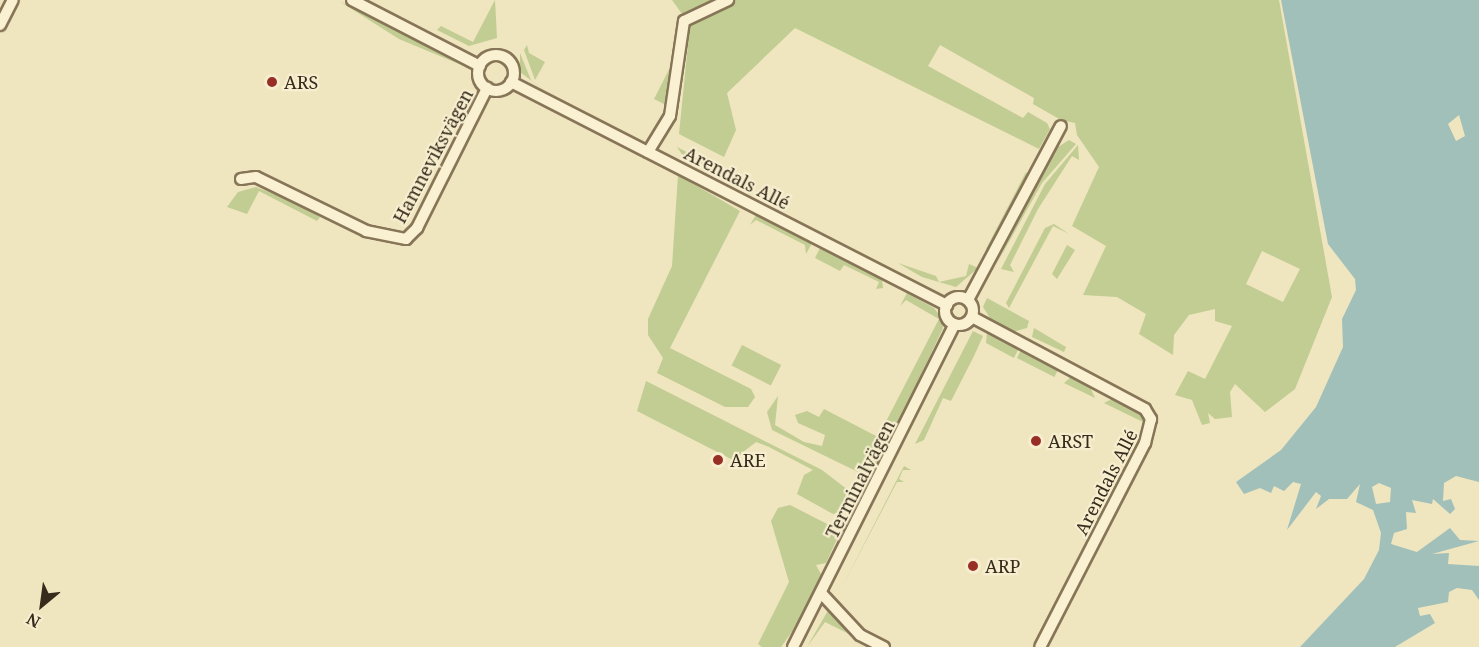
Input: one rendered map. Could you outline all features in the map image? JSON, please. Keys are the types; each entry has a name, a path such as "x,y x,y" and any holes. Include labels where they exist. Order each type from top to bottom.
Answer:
{"street":[{"path":"0,25 13,0"},
{"path":"352,0 480,66"},
{"path":"648,152 670,116 684,21 728,0"},
{"path":"488,57 504,57 513,68 511,82 500,90 487,88 479,78 480,66 488,57"},
{"name":"Arendals Allé","path":"511,82 947,305"},
{"name":"Hamneviksvägen","path":"241,179 256,177 366,231 406,239 417,228 487,88"},
{"path":"968,300 956,297 947,305 946,316 955,324 972,317 968,300 1061,126"},
{"name":"Arendals Allé","path":"972,317 1145,409 1151,419 1145,443 1040,647"},
{"name":"Terminalvägen","path":"793,647 955,324"},
{"path":"821,593 860,635 884,647"}],"green space":[{"path":"495,0 497,38 469,46 437,30 441,26 473,42"},
{"path":"672,0 1279,0 1332,297 1295,389 1265,412 1235,384 1230,392 1232,417 1215,419 1208,413 1210,423 1202,425 1192,400 1175,395 1188,371 1205,379 1232,326 1215,321 1215,309 1189,315 1174,335 1173,355 1139,334 1146,314 1117,297 1083,295 1106,246 1072,226 1099,167 1077,135 1075,123 1061,120 1033,104 1034,98 940,45 928,66 1023,118 1028,112 1047,123 1050,129 1039,149 795,28 727,93 736,130 724,157 679,134 690,25","holes":["1262,251 1300,269 1283,302 1246,284"]},
{"path":"339,1 420,43 459,64 399,39"},
{"path":"527,45 529,53 545,62 535,80 524,50"},
{"path":"678,52 668,104 664,104 654,99"},
{"path":"520,53 531,80 545,91 520,72"},
{"path":"1069,140 1076,144 1042,183 996,265 1055,149"},
{"path":"1078,145 1079,160 1072,156 1038,209 1010,265 1014,272 1001,269 1045,184"},
{"path":"677,147 721,170 722,171 683,156"},
{"path":"1026,172 1028,176 988,250 986,249"},
{"path":"678,175 740,211 670,348 751,389 755,397 748,407 725,407 657,373 663,358 648,335 648,319 672,266"},
{"path":"256,187 297,203 320,217 317,221 259,191 247,214 227,207 238,192"},
{"path":"756,215 812,243 806,254 805,245 756,220 750,225"},
{"path":"1054,224 1069,234 1053,226 1009,308 1006,303 1045,228"},
{"path":"1067,245 1075,250 1057,279 1052,274"},
{"path":"820,248 882,280 883,288 876,289 879,282 844,265 840,271 815,258"},
{"path":"898,263 936,276 939,282 922,277"},
{"path":"969,264 978,268 956,287 939,282 966,276"},
{"path":"907,293 934,308 941,317 943,328 878,467 860,473 772,430 767,412 778,396 775,425 804,442 822,446 825,435 798,423 795,415 807,411 819,417 824,409 878,437 939,319 906,300 900,306"},
{"path":"987,298 1029,321 1027,328 1012,332 992,321 983,307"},
{"path":"1034,328 1066,347 1064,352 1032,337"},
{"path":"973,331 983,336 951,401 943,398 924,440 915,444"},
{"path":"987,332 1019,348 1014,358 986,343"},
{"path":"742,345 781,365 771,385 732,365"},
{"path":"1021,350 1058,369 1054,377 1017,358"},
{"path":"1073,375 1089,385 1095,398 1064,383"},
{"path":"646,381 822,470 848,490 850,509 833,514 797,494 804,475 813,470 769,447 756,442 733,460 637,411"},
{"path":"1114,398 1135,408 1145,423 1104,403"},
{"path":"904,466 911,470 903,470 899,479 904,482 897,482 842,587"},
{"path":"790,505 833,527 837,539 826,563 816,565 822,576 801,619 781,647 762,647 758,644 789,582 771,521 778,508"},
{"path":"830,607 857,638 825,622 807,647"}],"water":[{"path":"1281,0 1479,0 1479,482 1456,476 1444,483 1443,501 1451,499 1455,509 1450,514 1433,499 1432,504 1412,500 1416,513 1406,512 1407,529 1394,533 1391,544 1417,552 1450,528 1460,540 1479,541 1432,554 1449,553 1448,564 1479,566 1479,600 1472,590 1457,588 1449,592 1448,602 1418,608 1420,616 1430,614 1435,623 1395,647 1300,647 1364,579 1379,550 1381,533 1373,510 1356,502 1360,484 1347,499 1329,499 1316,509 1321,496 1316,492 1287,530 1301,484 1293,482 1284,491 1274,486 1271,493 1260,488 1244,494 1236,482 1281,450 1316,407 1343,347 1342,319 1356,290 1355,279 1328,244","holes":["1459,115 1465,136 1456,141 1448,124","1379,483 1391,488 1390,502 1376,504 1372,487"]}],"place":[{"name":"ARS","path":"272,82"},
{"name":"ARST","path":"1036,441"},
{"name":"ARE","path":"718,460"},
{"name":"ARP","path":"973,566"}]}
